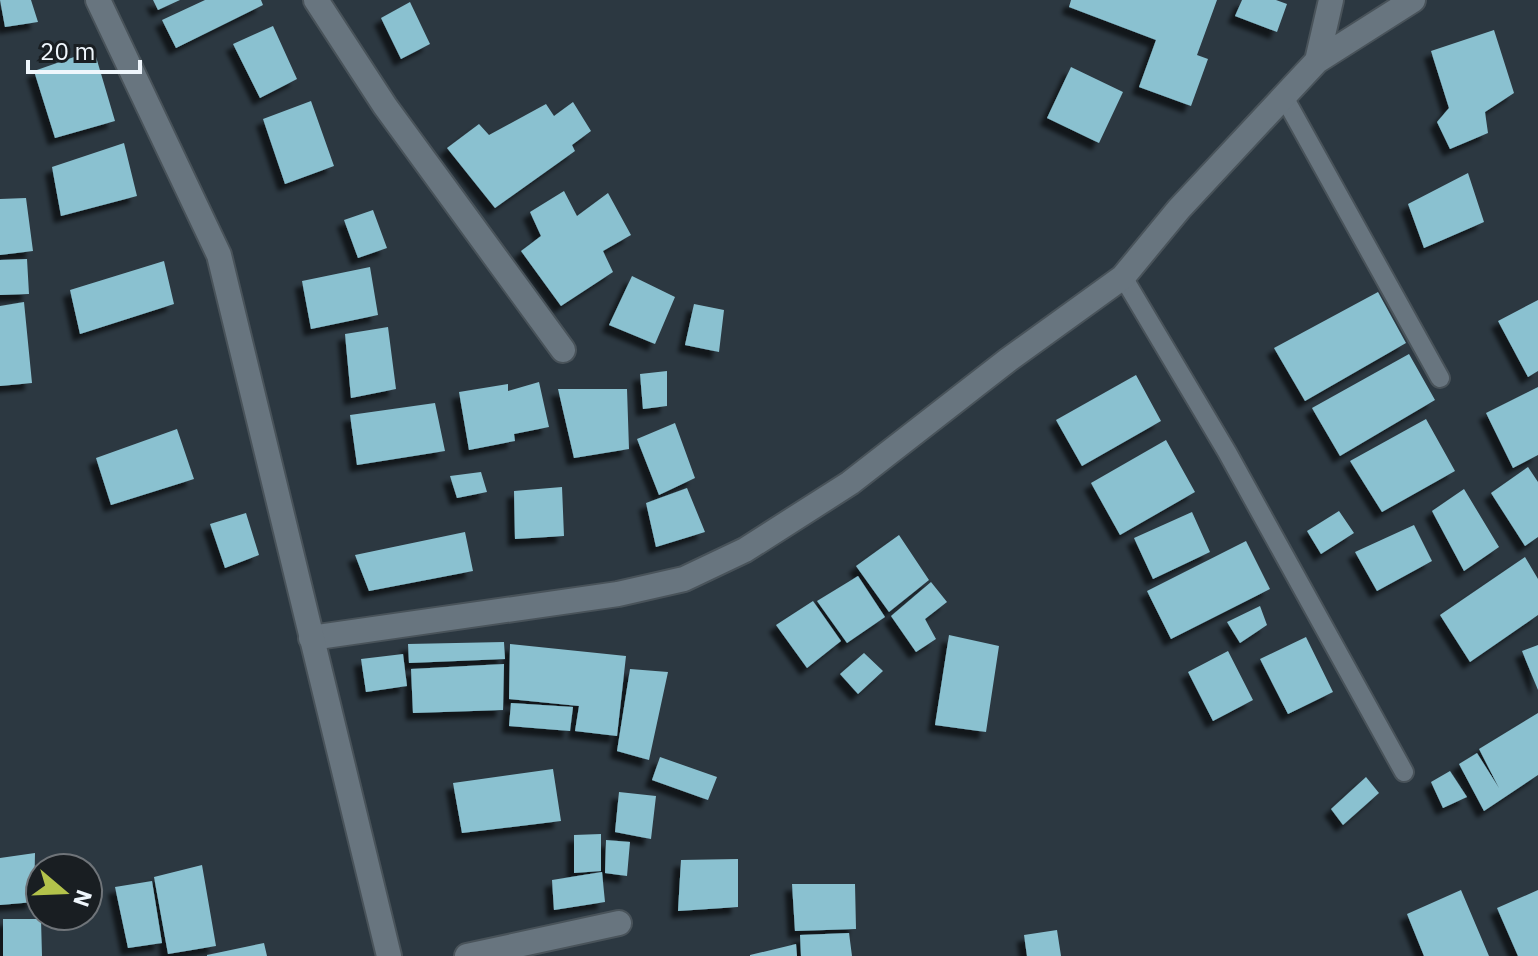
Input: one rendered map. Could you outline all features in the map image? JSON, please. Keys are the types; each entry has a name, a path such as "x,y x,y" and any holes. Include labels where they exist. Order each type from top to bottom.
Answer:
{"street":[{"path":"98,0 219,255 389,956"},
{"path":"316,0 385,106 563,350"},
{"path":"1317,61 1331,0"},
{"path":"311,638 618,594 684,579 745,550 850,483 1008,360 1123,277 1179,209 1317,61 1413,0"},
{"path":"467,956 619,923"}],"lane":[{"path":"1284,97 1440,378"},
{"path":"1123,277 1227,452 1404,772"}],"building":[{"path":"0,0 31,0 38,22 5,27"},
{"path":"153,0 180,0 158,10"},
{"path":"205,0 261,0 263,5 176,48 162,20"},
{"path":"1071,0 1217,0 1197,55 1208,59 1191,106 1139,87 1156,40 1069,7"},
{"path":"1242,0 1276,0 1287,4 1277,32 1235,16"},
{"path":"410,2 430,44 401,59 381,18"},
{"path":"273,26 297,79 260,98 233,44"},
{"path":"1494,30 1514,93 1485,112 1488,133 1450,149 1437,122 1449,108 1431,51"},
{"path":"94,50 115,121 55,138 34,71"},
{"path":"1071,67 1123,92 1099,143 1047,118"},
{"path":"311,101 334,166 285,184 263,119"},
{"path":"573,102 591,131 572,145 575,151 495,208 447,148 479,124 489,135 546,104 554,116"},
{"path":"124,143 137,196 61,216 52,167"},
{"path":"1468,173 1484,222 1424,248 1408,204"},
{"path":"564,191 577,216 608,193 631,235 603,251 613,272 561,306 521,251 541,236 530,212"},
{"path":"26,198 33,251 0,255 0,199"},
{"path":"373,210 387,248 358,258 344,220"},
{"path":"27,259 29,294 0,295 0,260"},
{"path":"164,261 174,304 80,334 70,290"},
{"path":"370,267 378,315 311,329 302,281"},
{"path":"632,276 675,297 655,344 609,325"},
{"path":"1378,292 1406,343 1305,401 1274,348"},
{"path":"1538,300 1538,371 1528,377 1498,321"},
{"path":"24,302 32,383 0,386 0,306"},
{"path":"694,304 724,310 719,352 685,345"},
{"path":"388,327 396,389 351,398 345,334"},
{"path":"1409,354 1435,400 1340,456 1312,408"},
{"path":"667,371 667,406 643,409 640,374"},
{"path":"1136,375 1161,421 1082,466 1056,420"},
{"path":"539,382 549,427 514,434 515,441 469,450 459,392 508,384 508,391"},
{"path":"1538,387 1538,455 1513,468 1486,413"},
{"path":"558,389 627,389 629,449 574,458"},
{"path":"435,403 445,451 357,465 350,415"},
{"path":"1426,419 1455,471 1382,512 1350,461"},
{"path":"675,423 695,478 659,495 637,439"},
{"path":"177,429 194,479 111,505 96,458"},
{"path":"1166,440 1195,492 1120,535 1091,483"},
{"path":"1528,467 1538,482 1538,537 1525,546 1491,493"},
{"path":"481,472 487,492 457,498 450,476"},
{"path":"562,487 564,536 515,539 514,491"},
{"path":"687,488 705,532 656,547 646,503"},
{"path":"1464,489 1499,547 1464,571 1432,511"},
{"path":"1339,511 1354,533 1321,554 1307,531"},
{"path":"1192,512 1210,552 1153,579 1134,538"},
{"path":"246,513 259,555 225,568 210,524"},
{"path":"1414,525 1432,561 1377,591 1355,552"},
{"path":"465,532 473,571 369,591 355,555"},
{"path":"899,535 929,580 889,612 856,566"},
{"path":"1246,541 1270,589 1171,639 1147,591"},
{"path":"1525,557 1538,579 1538,615 1470,662 1440,615"},
{"path":"858,576 885,617 847,643 817,601"},
{"path":"931,582 947,602 925,619 936,639 916,652 891,616"},
{"path":"813,601 841,641 807,668 776,625"},
{"path":"1260,606 1267,625 1240,643 1227,622"},
{"path":"949,635 999,646 986,732 935,725"},
{"path":"1306,637 1333,692 1288,714 1260,659"},
{"path":"504,642 505,659 409,663 408,644"},
{"path":"510,644 626,656 617,736 575,731 579,706 509,699"},
{"path":"1538,645 1538,690 1522,651"},
{"path":"1228,651 1253,700 1213,721 1188,672"},
{"path":"864,653 883,671 858,694 840,674"},
{"path":"403,654 407,686 366,692 361,659"},
{"path":"504,664 503,710 413,713 411,669"},
{"path":"630,669 668,672 649,760 617,751"},
{"path":"511,703 573,707 570,731 509,726"},
{"path":"1538,713 1538,775 1484,811 1459,764 1477,753 1499,788 1479,749"},
{"path":"660,757 717,777 708,800 652,780"},
{"path":"553,769 561,821 462,833 453,783"},
{"path":"1450,771 1467,797 1443,808 1431,782"},
{"path":"1366,777 1379,793 1343,825 1331,809"},
{"path":"619,792 656,796 651,839 615,832"},
{"path":"601,834 601,871 574,873 574,835"},
{"path":"606,840 630,842 627,876 605,873"},
{"path":"24,855 24,903 0,905 0,858"},
{"path":"738,859 738,907 678,911 681,860"},
{"path":"202,865 216,946 168,954 154,877"},
{"path":"602,872 605,902 554,910 552,880"},
{"path":"152,881 162,943 128,948 115,887"},
{"path":"792,884 855,884 856,929 795,931"},
{"path":"1461,890 1489,956 1424,956 1407,914"},
{"path":"1538,890 1538,956 1518,956 1497,908"},
{"path":"3,919 24,919 24,932 41,932 42,956 3,956"},
{"path":"1057,930 1061,956 1027,956 1024,935"},
{"path":"849,933 852,956 801,956 800,935"},
{"path":"264,943 267,956 207,956 207,955"},
{"path":"796,944 797,956 750,956 750,955"}]}
